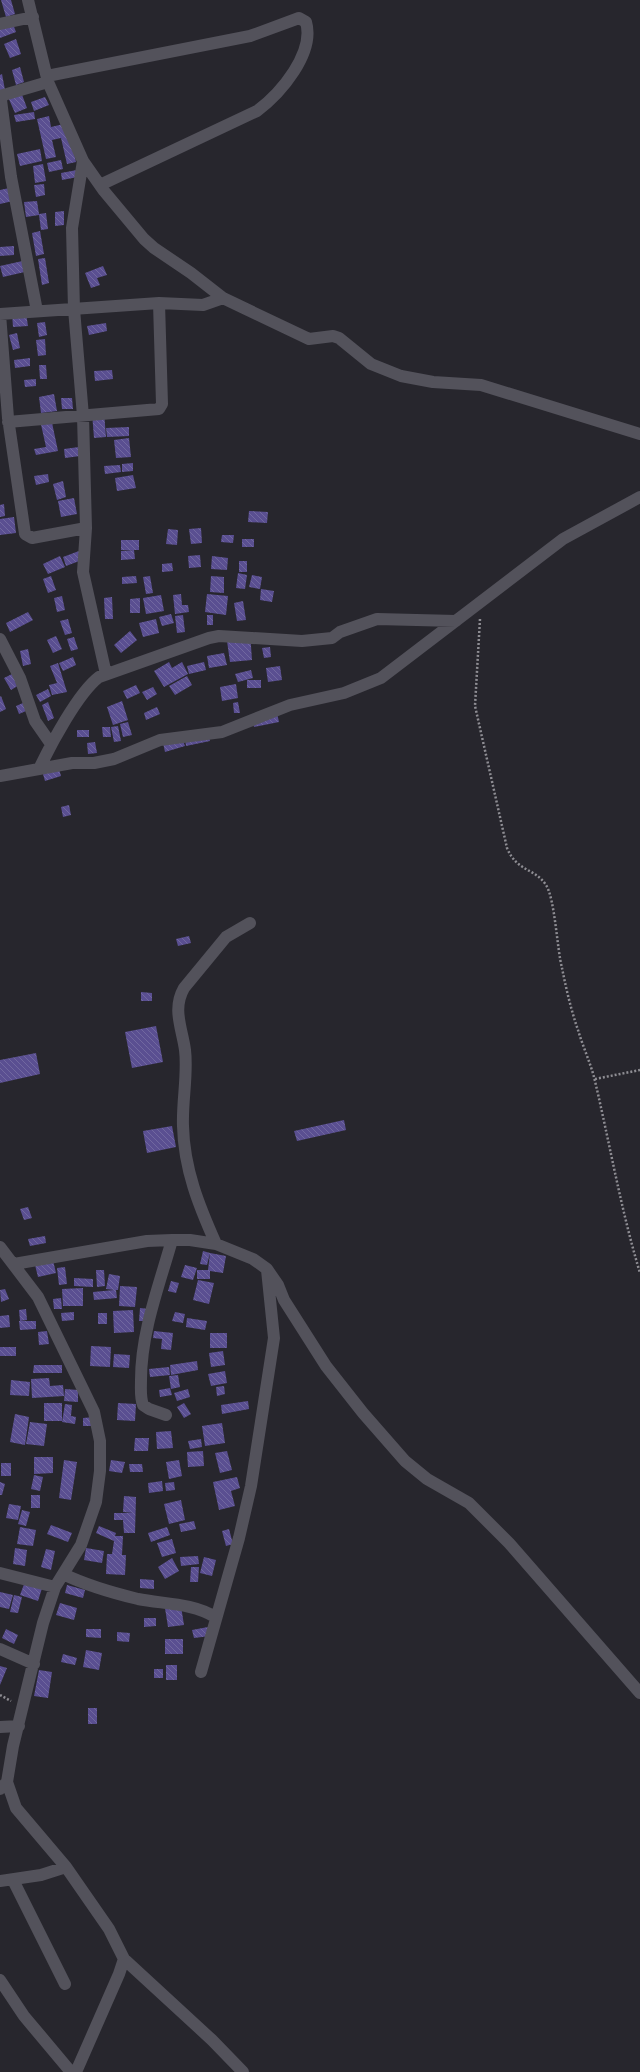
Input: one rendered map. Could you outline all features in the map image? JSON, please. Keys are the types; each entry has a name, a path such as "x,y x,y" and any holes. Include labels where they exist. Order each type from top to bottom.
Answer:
{"street":[{"path":"28,0 47,79 83,161 100,185 144,239 154,248 192,273 223,298 309,339 340,338 372,364 401,376 433,382 481,385 640,434"},
{"path":"0,24 33,17"},
{"path":"37,311 11,177 1,100 3,95 47,79 250,36 299,18 306,22 308,40 304,54 274,98 257,111 100,185"},
{"path":"83,161 72,218 74,308 83,416 86,528 83,572 106,674"},
{"path":"86,528 32,538 25,534 8,422 0,314 159,303 203,305 223,298"},
{"path":"8,422 160,408 159,303"},
{"path":"0,776 72,762 94,763 114,759 160,740 222,732 290,704 344,693 381,678 563,539 640,496"},
{"path":"39,769 51,744 89,685 106,674 209,638 219,636 302,641 332,638 340,632 377,619 456,621"},
{"path":"0,639 20,678 35,721 51,744"},
{"path":"216,1244 196,1198 188,1164 183,1126 185,1050 179,1024 179,996 226,937 250,923"},
{"path":"166,1414 149,1409 143,1405 141,1396 141,1356 149,1318 172,1240"},
{"path":"14,1264 147,1241 190,1240 216,1244 253,1259 267,1268 278,1285 284,1300 326,1366 363,1413 405,1462 427,1479 469,1503 509,1543 640,1693"},
{"path":"2,1251 14,1264 38,1297 84,1388 98,1423 100,1441 100,1471 96,1502 80,1545 55,1588 43,1623 3,1785 19,1812 66,1867 108,1929 124,1959 212,2040 244,2072"},
{"path":"201,1672 215,1617 239,1538 251,1486 274,1338 267,1268"},
{"path":"0,1573 55,1588"},
{"path":"63,1574 78,1581 126,1596 190,1608 215,1617"},
{"path":"0,1649 34,1664"},
{"path":"0,1726 18,1726"},
{"path":"0,1881 47,1874 66,1867"},
{"path":"13,1880 65,1984"},
{"path":"76,2072 119,1974 124,1959"},
{"path":"0,1980 24,2016 71,2072"}],"path":[{"path":"481,601 475,706 507,848 511,859 517,865 531,872 546,884 551,899 561,968 577,1027 595,1079 627,1229 640,1273"},
{"path":"595,1079 640,1070"}],"building":[{"path":"1,0 11,0 15,14 6,17"},
{"path":"13,24 16,32 0,38 0,28"},
{"path":"16,39 21,54 10,58 4,44"},
{"path":"20,67 24,82 16,85 12,70"},
{"path":"2,74 5,90 0,91 0,75"},
{"path":"21,92 27,108 15,113 8,97"},
{"path":"45,97 49,105 34,111 31,102"},
{"path":"34,112 35,119 16,122 14,115"},
{"path":"49,116 51,127 68,123 76,162 67,164 61,138 52,140 56,157 46,159 37,119"},
{"path":"40,149 42,161 20,166 17,154"},
{"path":"61,160 63,169 49,172 47,163"},
{"path":"43,164 46,181 35,183 33,166"},
{"path":"77,170 78,177 62,180 61,173"},
{"path":"44,184 45,195 36,197 34,185"},
{"path":"14,187 17,200 0,204 0,190"},
{"path":"37,201 39,214 46,213 48,229 41,230 39,215 26,217 24,202"},
{"path":"64,211 64,225 55,226 55,212"},
{"path":"40,231 44,254 36,256 32,233"},
{"path":"14,246 14,255 0,256 0,247"},
{"path":"45,258 49,283 42,285 38,259"},
{"path":"27,260 29,271 3,277 0,266"},
{"path":"103,266 107,275 97,278 100,285 91,288 85,273"},
{"path":"26,313 28,326 13,327 12,314"},
{"path":"45,322 47,335 39,337 37,323"},
{"path":"106,323 107,331 89,335 87,326"},
{"path":"17,333 20,348 13,350 9,335"},
{"path":"45,339 46,355 38,356 36,340"},
{"path":"30,358 30,366 15,368 14,360"},
{"path":"39,365 46,365 47,379 40,379"},
{"path":"112,370 113,379 95,381 94,371"},
{"path":"36,379 36,386 25,387 24,380"},
{"path":"54,394 57,411 41,413 39,397"},
{"path":"61,398 72,398 73,409 62,409"},
{"path":"104,412 106,437 94,438 92,413"},
{"path":"51,418 58,451 36,455 34,449 46,447 40,420"},
{"path":"129,427 129,436 107,437 106,428"},
{"path":"129,438 131,457 116,458 114,440"},
{"path":"79,447 80,456 65,458 64,449"},
{"path":"133,463 133,471 122,472 122,464"},
{"path":"120,465 121,472 105,474 104,466"},
{"path":"48,474 49,482 36,485 34,476"},
{"path":"133,475 136,488 117,491 115,478"},
{"path":"63,481 66,497 57,500 53,484"},
{"path":"74,498 77,514 61,517 58,501"},
{"path":"4,504 5,516 0,517 0,505"},
{"path":"249,511 268,512 267,523 248,522"},
{"path":"14,517 16,533 0,535 0,519"},
{"path":"201,528 202,543 191,544 189,529"},
{"path":"168,529 178,530 177,545 166,544"},
{"path":"222,535 234,535 233,543 221,542"},
{"path":"242,539 254,539 254,547 242,547"},
{"path":"121,540 139,540 139,550 121,550"},
{"path":"134,550 135,559 121,560 121,551"},
{"path":"79,551 82,560 66,566 63,557"},
{"path":"200,555 201,567 189,568 188,556"},
{"path":"60,556 65,567 48,574 43,564"},
{"path":"212,556 228,558 227,570 211,569"},
{"path":"239,561 247,561 247,572 239,572"},
{"path":"172,563 173,571 162,572 162,564"},
{"path":"238,573 247,575 245,589 236,588"},
{"path":"252,575 262,577 260,589 249,587"},
{"path":"51,576 56,590 48,593 43,579"},
{"path":"136,576 137,583 122,584 122,577"},
{"path":"150,576 153,593 146,594 143,577"},
{"path":"211,576 224,577 224,593 210,592"},
{"path":"261,589 274,591 272,602 260,600"},
{"path":"181,594 182,605 188,605 189,612 175,614 173,595"},
{"path":"207,594 228,596 226,615 205,612"},
{"path":"161,595 164,611 146,614 143,598"},
{"path":"62,596 65,610 57,612 54,598"},
{"path":"112,597 113,619 105,619 104,598"},
{"path":"140,598 140,613 130,613 130,599"},
{"path":"243,601 246,620 237,621 234,603"},
{"path":"28,612 33,620 10,632 6,623"},
{"path":"171,614 174,623 162,626 159,617"},
{"path":"183,615 185,632 177,633 175,616"},
{"path":"207,615 213,615 213,625 207,625"},
{"path":"68,619 72,633 65,635 60,621"},
{"path":"156,619 159,633 143,637 139,623"},
{"path":"130,631 137,640 121,653 114,645"},
{"path":"250,632 252,660 230,662 226,634"},
{"path":"56,636 62,649 53,653 47,640"},
{"path":"74,637 78,649 71,651 67,639"},
{"path":"270,647 271,657 264,658 262,648"},
{"path":"28,649 31,664 23,666 20,651"},
{"path":"224,653 227,665 209,668 207,656"},
{"path":"73,657 76,665 63,671 59,663"},
{"path":"169,662 172,668 182,662 188,674 164,687 154,671"},
{"path":"204,662 206,670 189,674 187,666"},
{"path":"58,663 67,692 52,695 49,685 57,683 50,666"},
{"path":"280,666 282,680 268,682 266,668"},
{"path":"251,670 253,678 238,682 235,674"},
{"path":"18,671 24,682 11,690 4,678"},
{"path":"187,676 192,685 175,695 169,686"},
{"path":"247,680 261,680 261,688 247,688"},
{"path":"236,684 238,698 222,701 220,687"},
{"path":"136,685 140,693 127,699 123,691"},
{"path":"153,687 157,694 147,700 142,692"},
{"path":"48,689 51,696 40,702 36,695"},
{"path":"1,696 6,709 0,712 0,697"},
{"path":"30,700 33,708 19,714 16,706"},
{"path":"122,701 128,720 113,725 107,707"},
{"path":"48,702 54,718 48,721 42,705"},
{"path":"238,702 240,713 234,713 233,703"},
{"path":"157,707 160,714 146,720 144,713"},
{"path":"277,713 279,722 254,727 252,719"},
{"path":"128,722 132,735 123,737 120,724"},
{"path":"118,726 121,741 114,742 111,727"},
{"path":"102,727 110,727 111,737 103,737"},
{"path":"77,730 89,730 89,737 77,737"},
{"path":"208,732 210,741 186,746 185,738"},
{"path":"182,738 185,746 165,752 163,743"},
{"path":"95,742 97,753 88,754 87,743"},
{"path":"59,769 61,776 45,781 43,774"},
{"path":"69,805 71,815 63,817 61,807"},
{"path":"189,936 191,943 178,946 176,939"},
{"path":"141,992 152,993 152,1001 141,1001"},
{"path":"156,1026 163,1062 132,1068 125,1032"},
{"path":"36,1053 40,1074 0,1083 0,1060"},
{"path":"344,1120 346,1130 297,1141 294,1131"},
{"path":"172,1126 176,1147 147,1153 143,1131"},
{"path":"28,1207 32,1218 24,1220 20,1209"},
{"path":"45,1236 46,1243 30,1246 28,1239"},
{"path":"203,1251 210,1253 207,1265 200,1264"},
{"path":"210,1253 226,1256 223,1273 210,1271 210,1279 197,1279 197,1270 208,1270"},
{"path":"52,1256 56,1273 38,1277 34,1261"},
{"path":"185,1265 197,1268 193,1280 181,1277"},
{"path":"65,1267 67,1284 59,1285 57,1268"},
{"path":"96,1270 104,1270 105,1286 97,1287"},
{"path":"109,1274 120,1276 118,1290 116,1290 117,1298 94,1300 93,1292 114,1290 106,1289"},
{"path":"74,1278 93,1279 93,1287 74,1286"},
{"path":"198,1280 214,1283 209,1304 193,1300"},
{"path":"171,1281 179,1283 176,1293 168,1291"},
{"path":"120,1286 137,1287 135,1307 119,1306"},
{"path":"83,1288 83,1306 63,1306 62,1289"},
{"path":"5,1289 9,1299 1,1302 0,1290"},
{"path":"61,1298 62,1309 54,1309 53,1299"},
{"path":"140,1308 149,1309 148,1321 139,1321"},
{"path":"26,1309 27,1320 20,1321 19,1310"},
{"path":"133,1310 134,1332 114,1333 113,1311"},
{"path":"74,1312 74,1320 62,1321 61,1313"},
{"path":"175,1312 185,1314 183,1323 172,1321"},
{"path":"98,1313 107,1313 107,1324 98,1324"},
{"path":"9,1315 10,1327 0,1328 0,1316"},
{"path":"187,1318 207,1321 205,1330 186,1327"},
{"path":"19,1321 36,1321 36,1329 20,1330"},
{"path":"47,1331 49,1344 39,1345 38,1332"},
{"path":"154,1331 173,1333 171,1350 161,1349 162,1339 153,1338"},
{"path":"210,1333 227,1333 227,1348 210,1348"},
{"path":"91,1346 111,1347 110,1367 90,1366"},
{"path":"0,1347 16,1347 16,1356 0,1356"},
{"path":"223,1351 225,1365 211,1367 209,1353"},
{"path":"114,1354 130,1355 129,1368 113,1367"},
{"path":"197,1361 198,1370 171,1375 170,1365"},
{"path":"34,1365 62,1365 62,1373 33,1373"},
{"path":"169,1367 170,1375 150,1377 149,1369"},
{"path":"225,1371 227,1383 211,1386 208,1374"},
{"path":"178,1375 180,1387 171,1389 169,1376"},
{"path":"49,1378 50,1386 63,1385 64,1396 32,1398 31,1379"},
{"path":"11,1380 30,1382 29,1396 10,1395"},
{"path":"224,1386 225,1394 217,1396 216,1387"},
{"path":"170,1388 172,1395 160,1397 159,1390"},
{"path":"65,1389 78,1390 78,1402 64,1401"},
{"path":"188,1389 190,1397 177,1401 174,1393"},
{"path":"248,1401 249,1409 222,1414 221,1405"},
{"path":"44,1403 62,1403 62,1421 44,1421"},
{"path":"118,1403 136,1404 135,1421 117,1420"},
{"path":"184,1403 191,1414 184,1418 177,1407"},
{"path":"65,1404 72,1405 71,1416 76,1417 75,1424 62,1422"},
{"path":"15,1414 29,1417 25,1445 10,1442"},
{"path":"94,1417 94,1426 83,1426 83,1418"},
{"path":"30,1422 47,1424 44,1446 26,1444"},
{"path":"222,1423 225,1443 205,1446 202,1426"},
{"path":"171,1431 173,1448 157,1449 156,1432"},
{"path":"135,1438 149,1438 148,1451 134,1451"},
{"path":"201,1439 202,1447 190,1449 188,1441"},
{"path":"203,1451 204,1466 188,1467 187,1452"},
{"path":"227,1451 232,1470 220,1473 215,1453"},
{"path":"34,1457 53,1457 53,1473 34,1474"},
{"path":"64,1460 77,1462 71,1500 59,1498"},
{"path":"111,1460 125,1462 122,1473 109,1471"},
{"path":"179,1460 182,1476 169,1479 166,1462"},
{"path":"1,1463 11,1463 11,1476 1,1476"},
{"path":"129,1464 142,1464 143,1472 130,1472"},
{"path":"34,1475 43,1477 40,1491 31,1489"},
{"path":"237,1477 240,1488 231,1491 235,1506 219,1510 213,1482"},
{"path":"162,1481 163,1491 149,1493 148,1483"},
{"path":"0,1482 5,1484 2,1495 0,1495"},
{"path":"174,1482 175,1490 166,1491 165,1483"},
{"path":"31,1495 40,1495 40,1508 31,1508"},
{"path":"124,1496 136,1497 135,1533 124,1533 123,1520 114,1520 114,1513 133,1513 123,1512"},
{"path":"181,1500 185,1520 169,1524 164,1504"},
{"path":"9,1504 21,1506 18,1520 6,1518"},
{"path":"22,1510 30,1512 26,1526 18,1524"},
{"path":"194,1521 196,1529 181,1532 179,1524"},
{"path":"51,1525 72,1533 68,1542 47,1534"},
{"path":"99,1526 116,1533 115,1536 123,1536 122,1555 126,1555 125,1575 106,1574 107,1554 112,1554 114,1541 96,1533"},
{"path":"20,1527 36,1530 33,1546 17,1544"},
{"path":"167,1527 170,1535 151,1542 148,1533"},
{"path":"229,1529 233,1544 226,1546 222,1531"},
{"path":"172,1539 176,1553 162,1557 157,1543"},
{"path":"15,1548 27,1550 25,1566 13,1564"},
{"path":"86,1548 104,1551 102,1563 84,1560"},
{"path":"46,1549 55,1551 51,1570 41,1567"},
{"path":"198,1556 199,1564 181,1566 180,1557"},
{"path":"204,1557 216,1560 212,1576 200,1573"},
{"path":"172,1558 179,1571 165,1579 158,1567"},
{"path":"191,1567 199,1567 198,1582 190,1582"},
{"path":"26,1579 43,1585 38,1601 20,1595"},
{"path":"140,1579 154,1580 154,1589 140,1588"},
{"path":"67,1585 85,1590 83,1598 65,1593"},
{"path":"0,1592 13,1595 9,1609 0,1607"},
{"path":"14,1595 22,1597 18,1613 10,1612"},
{"path":"180,1600 184,1625 168,1627 164,1602"},
{"path":"60,1603 77,1608 74,1620 56,1615"},
{"path":"144,1618 156,1618 156,1626 144,1627"},
{"path":"208,1627 210,1636 194,1638 192,1630"},
{"path":"6,1629 18,1635 14,1644 2,1638"},
{"path":"86,1629 101,1629 101,1638 86,1637"},
{"path":"117,1632 130,1633 129,1642 117,1641"},
{"path":"165,1639 183,1639 183,1654 165,1654"},
{"path":"86,1650 102,1653 99,1670 83,1667"},
{"path":"63,1654 77,1658 75,1665 61,1662"},
{"path":"166,1665 177,1665 177,1680 166,1680"},
{"path":"0,1666 7,1668 0,1685"},
{"path":"154,1669 163,1669 163,1678 154,1678"},
{"path":"39,1670 52,1672 48,1698 34,1696"},
{"path":"88,1708 97,1708 97,1724 88,1724"}]}
